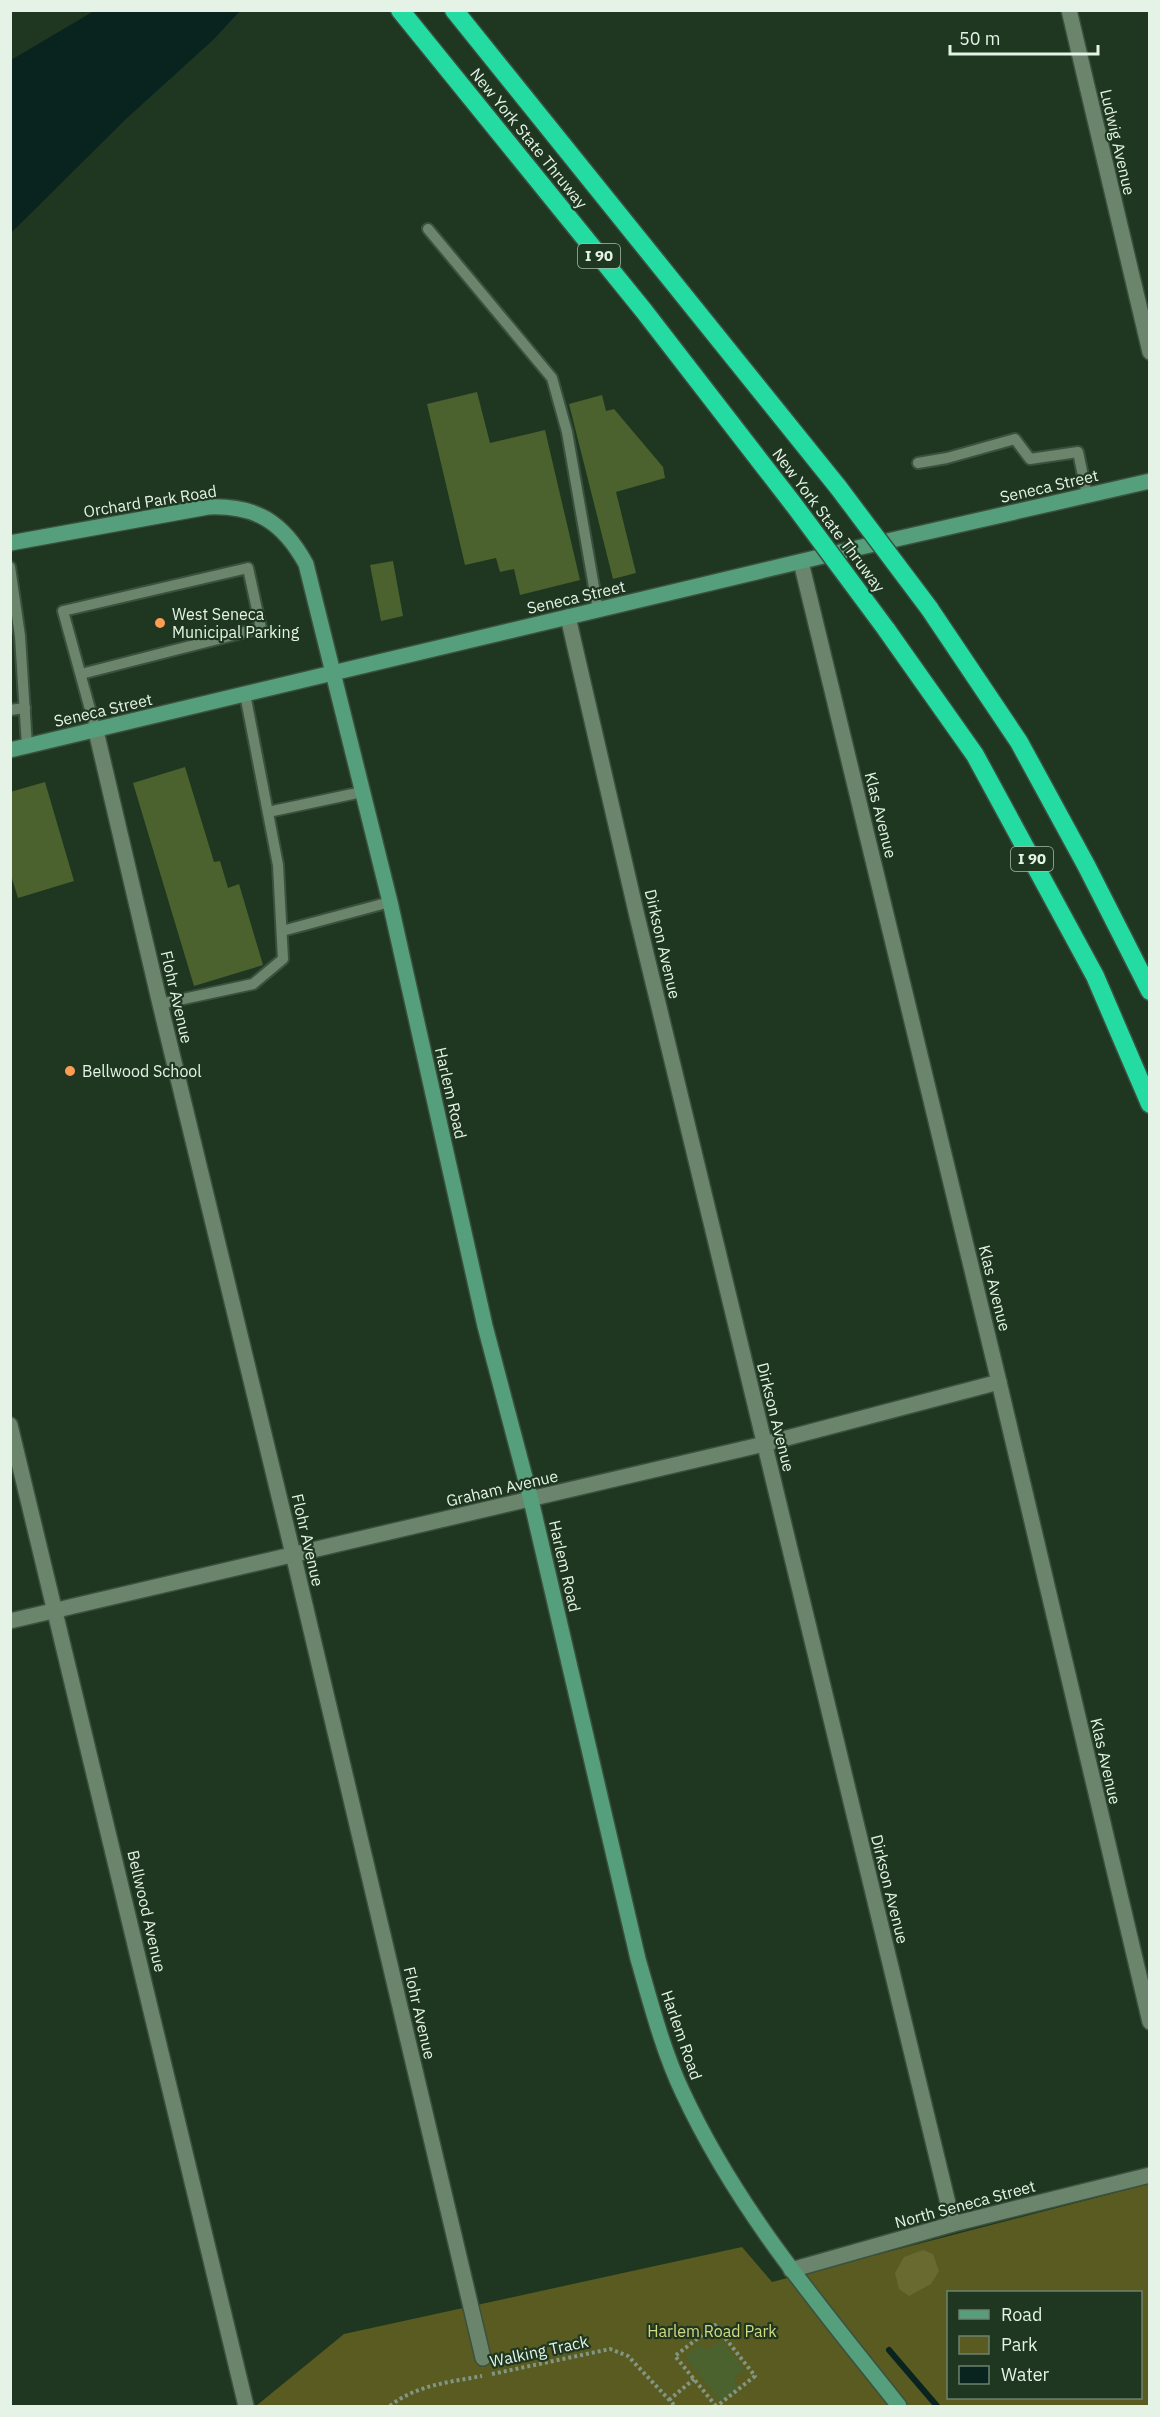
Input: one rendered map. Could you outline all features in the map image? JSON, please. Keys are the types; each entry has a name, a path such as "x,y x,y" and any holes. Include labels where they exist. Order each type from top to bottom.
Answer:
{"highway":[{"name":"New York State Thruway","path":"400,10 644,311 794,505 886,629 975,755 1095,976 1149,1104"},
{"name":"New York State Thruway","path":"454,10 838,487 929,608 1019,742 1086,865 1149,991"}],"main road":[{"name":"Seneca Street","path":"10,750 1149,481"},
{"name":"Orchard Park Road","path":"10,543 208,507 227,506 246,509 264,517 281,529 295,545 306,564 333,672"},
{"name":"Harlem Road","path":"333,672 390,902 485,1326 531,1500 638,1959 657,2023 681,2090 705,2137 749,2212 791,2270 899,2406"}],"street":[{"name":"Ludwig Avenue","path":"1069,10 1149,352"},
{"name":"Klas Avenue","path":"801,562 999,1382 1149,2022"},
{"name":"Dirkson Avenue","path":"568,617 637,916 952,2224"},
{"name":"Flohr Avenue","path":"96,731 294,1554 483,2358"},
{"name":"Graham Avenue","path":"10,1621 764,1444 999,1382"},
{"name":"Bellwood Avenue","path":"10,1425 246,2406"},
{"name":"North Seneca Street","path":"791,2270 952,2224 1149,2175"}],"lane":[{"path":"428,229 552,378 567,432 598,610"},
{"path":"918,463 947,458 1015,439 1030,459 1078,452 1087,495"},
{"path":"10,567 20,636 27,746"},
{"path":"81,674 261,628 248,568 63,611 96,731"},
{"path":"160,1004 253,984 283,959 278,865 245,694"},
{"path":"10,710 25,708"},
{"path":"268,812 362,792"},
{"path":"282,931 390,902"}],"path":[{"path":"715,2325 755,2376 716,2406 675,2356 715,2325"},
{"name":"Walking Track","path":"390,2406 419,2389 610,2349 628,2356 675,2406"},
{"path":"669,2400 694,2379"}],"green space":[{"name":"Harlem Road Park","path":"1149,2184 1149,2406 256,2406 344,2334 742,2247 772,2282"}],"shaded area":[{"path":"923,2250 933,2254 939,2271 931,2284 909,2296 899,2289 895,2273 904,2257"}],"water":[{"path":"94,11 240,11 213,40 126,119 11,233 11,60"}],"building":[{"path":"477,392 490,443 545,430 580,580 520,595 514,569 500,572 496,558 465,565 427,404"},
{"path":"602,395 606,411 614,409 663,467 665,478 616,492 636,573 613,579 569,404"},
{"path":"393,561 403,616 381,621 370,565"},
{"path":"185,767 214,862 220,861 228,888 239,884 263,965 194,986 133,783"},
{"path":"45,782 74,881 18,898 10,872 10,792"},
{"path":"722,2340 745,2370 733,2379 740,2387 720,2402 685,2356 701,2343 707,2350"}],"waterway":[{"path":"889,2350 937,2406"}],"place":[{"name":"West Seneca Municipal Parking","path":"160,623"},
{"name":"Bellwood School","path":"70,1071"}]}
